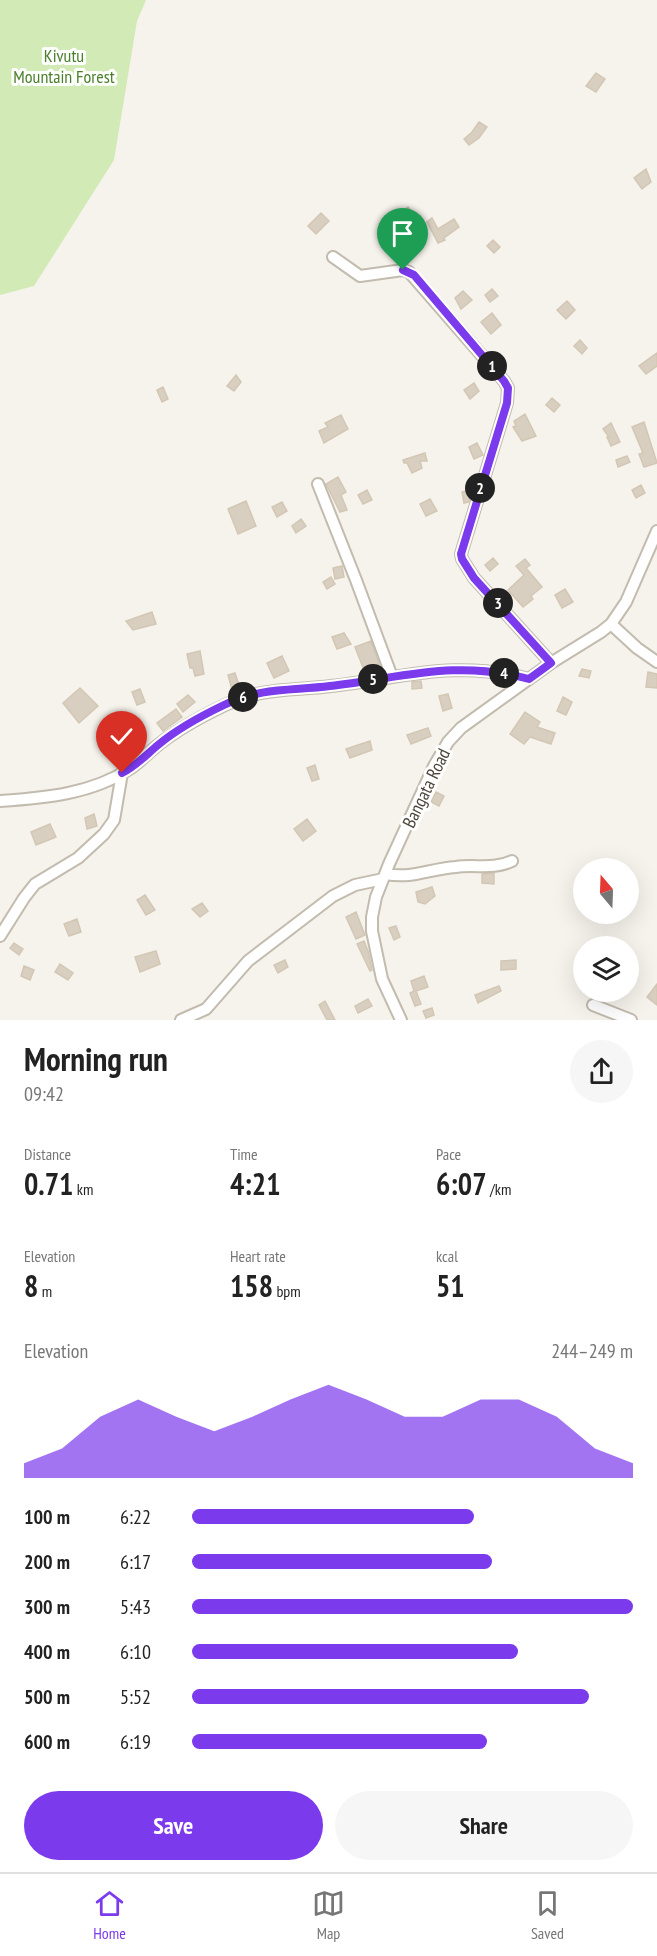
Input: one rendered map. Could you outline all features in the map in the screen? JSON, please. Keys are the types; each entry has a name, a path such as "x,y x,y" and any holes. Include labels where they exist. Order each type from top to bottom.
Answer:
{"street":[{"path":"333,257 360,276 403,270 409,272 508,388 507,403 461,554 474,578 551,663"},
{"path":"318,484 392,677"},
{"name":"Bangata Road","path":"401,1020 382,979 372,931 376,897 434,766 448,742 461,728 551,663 611,624 626,602 657,531"},
{"path":"611,624 637,648 657,662"},
{"path":"0,801 63,795 104,782 134,766 159,744 202,717 247,696 273,690 333,686 444,669 478,669 529,679"},
{"path":"0,936 35,884 78,858 110,827 114,820 122,773"},
{"path":"181,1020 206,1009 248,961 333,896 355,885 384,876 415,876 453,867 492,867 512,861"},
{"path":"593,1005 632,1020"}],"green space":[{"name":"Kivutu Mountain Forest","path":"0,0 146,0 137,21 114,160 34,286 0,295"}],"building":[{"path":"596,73 605,79 596,92 586,86"},
{"path":"479,122 487,127 479,138 469,145 464,139"},
{"path":"646,169 651,182 642,189 634,178"},
{"path":"408,207 415,216 407,223 400,213"},
{"path":"321,213 329,221 316,234 308,226"},
{"path":"432,218 438,229 454,219 459,227 444,238 445,240 438,243 427,222"},
{"path":"493,240 500,247 494,253 487,246"},
{"path":"492,289 498,296 490,302 485,295"},
{"path":"463,291 472,300 461,309 455,298"},
{"path":"567,301 575,310 566,319 557,310"},
{"path":"492,313 501,325 491,334 481,322"},
{"path":"580,340 587,348 582,354 574,346"},
{"path":"657,353 657,366 646,374 639,366"},
{"path":"236,375 241,382 234,391 227,386"},
{"path":"474,383 479,391 470,399 464,390"},
{"path":"163,387 168,399 162,402 157,390"},
{"path":"552,398 560,405 554,412 546,405"},
{"path":"525,414 536,436 522,441 513,427 516,426 514,421"},
{"path":"341,415 348,429 324,443 319,431 328,427 325,423"},
{"path":"644,422 657,463 644,467 639,454 643,453 632,427"},
{"path":"611,423 620,442 611,446 607,437 609,437 603,429"},
{"path":"477,443 483,455 474,459 469,447"},
{"path":"425,453 427,461 420,461 422,468 412,473 403,460"},
{"path":"627,456 630,462 618,467 616,460"},
{"path":"338,477 346,492 341,495 347,510 340,512 326,484"},
{"path":"641,485 645,493 636,498 632,490"},
{"path":"367,490 372,500 363,504 358,495"},
{"path":"470,490 469,502 464,503 462,492"},
{"path":"430,499 437,511 426,516 420,504"},
{"path":"246,501 256,526 238,534 228,509"},
{"path":"282,502 287,511 277,517 272,507"},
{"path":"301,519 306,526 296,533 292,526"},
{"path":"493,558 498,564 490,571 485,565"},
{"path":"525,559 530,565 526,568 542,587 523,607 508,590 524,575 516,566"},
{"path":"342,566 344,577 335,579 333,568"},
{"path":"331,577 335,584 327,589 323,582"},
{"path":"565,589 573,602 562,608 555,595"},
{"path":"152,612 156,624 133,630 126,621"},
{"path":"344,633 351,644 337,649 332,637"},
{"path":"371,641 379,664 364,670 355,647"},
{"path":"200,651 204,674 195,676 193,668 190,668 187,654"},
{"path":"282,656 289,671 274,678 267,663"},
{"path":"582,669 591,671 589,678 579,676"},
{"path":"648,672 657,674 657,688 646,687"},
{"path":"235,673 241,691 233,694 228,675"},
{"path":"421,681 422,688 412,689 412,682"},
{"path":"80,688 98,706 79,723 63,703"},
{"path":"140,689 145,702 137,705 132,692"},
{"path":"448,694 452,708 443,711 439,696"},
{"path":"188,695 195,702 183,712 177,704"},
{"path":"563,697 572,702 566,715 557,711"},
{"path":"176,709 182,717 163,731 157,723"},
{"path":"525,712 540,722 537,727 555,733 551,744 530,737 524,744 510,734"},
{"path":"428,728 431,736 411,744 407,735"},
{"path":"370,741 372,750 350,758 346,749"},
{"path":"315,765 319,779 312,781 307,768"},
{"path":"436,792 444,796 439,806 431,802"},
{"path":"94,814 97,826 87,829 85,818"},
{"path":"307,819 316,831 303,841 294,829"},
{"path":"50,824 56,837 36,845 31,832"},
{"path":"494,873 494,884 482,883 482,874"},
{"path":"432,887 435,896 425,904 418,902 416,892"},
{"path":"145,895 155,910 146,915 137,900"},
{"path":"202,903 208,911 200,917 192,909"},
{"path":"356,912 365,935 356,939 346,917"},
{"path":"77,919 81,932 69,936 64,924"},
{"path":"396,926 400,937 394,940 389,928"},
{"path":"364,941 372,970 370,971 357,944"},
{"path":"14,943 23,949 19,955 10,948"},
{"path":"156,951 160,964 140,972 135,957"},
{"path":"285,960 288,967 278,973 274,965"},
{"path":"516,960 516,969 501,970 501,961"},
{"path":"60,964 73,973 68,980 55,972"},
{"path":"24,966 34,970 30,980 21,976"},
{"path":"424,976 428,987 416,991 421,1004 415,1006 410,993 414,991 411,981"},
{"path":"657,984 657,1005 647,997"},
{"path":"499,986 501,991 478,1003 475,995"},
{"path":"368,999 372,1006 358,1013 355,1006"},
{"path":"325,1001 335,1020 327,1020 319,1005"},
{"path":"432,1008 434,1015 426,1018 423,1011"}],"route":[{"path":"122,773 134,766 159,744 202,717 260,692 333,686 444,669 478,669 529,679 551,663 474,578 461,554 509,396 508,388 414,275 403,270"}]}
